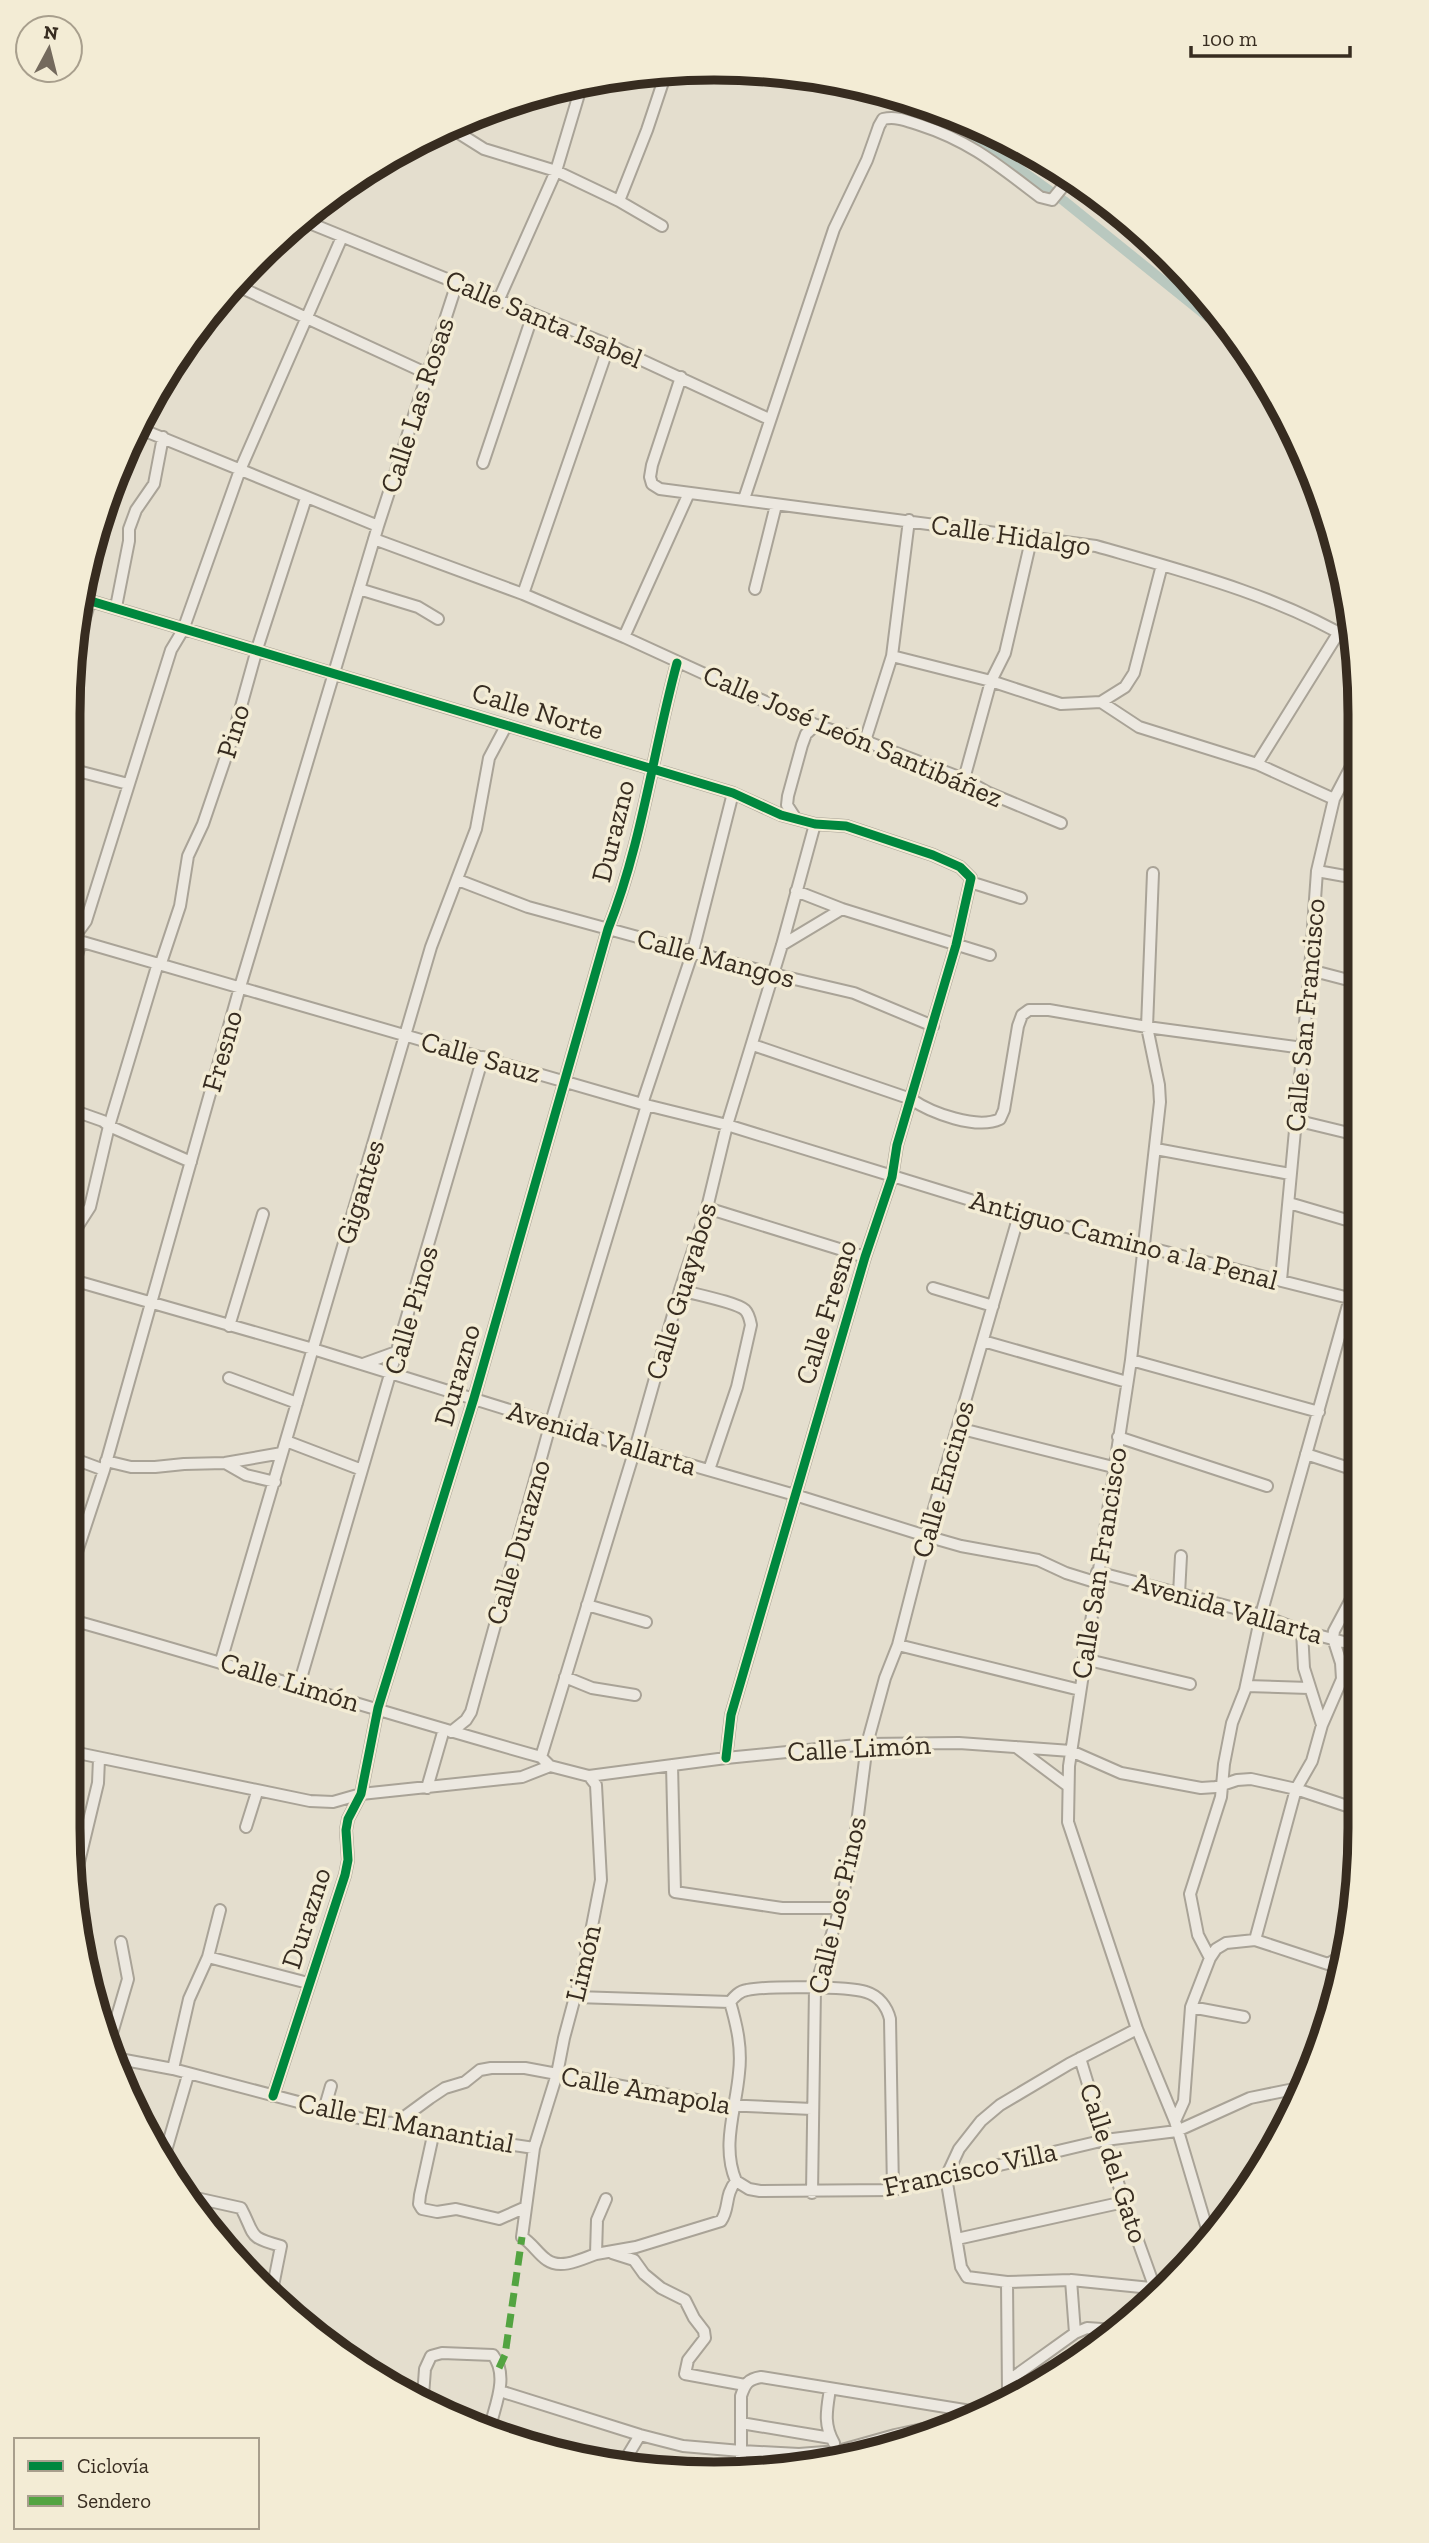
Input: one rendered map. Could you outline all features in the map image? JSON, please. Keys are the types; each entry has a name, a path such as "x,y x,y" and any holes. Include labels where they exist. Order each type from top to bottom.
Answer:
{"street":[{"path":"619,201 663,83"},
{"path":"499,299 556,171 579,96"},
{"path":"744,499 834,229 883,119 899,118 942,132 976,149 1040,197 1052,201 1065,186"},
{"path":"460,134 484,149 556,171 619,201 662,226"},
{"name":"Calle Santa Isabel","path":"313,225 609,345 769,419"},
{"path":"80,958 86,943 86,921 171,650 183,630 240,470 342,237"},
{"name":"Calle Las Rosas","path":"377,526 457,283"},
{"path":"244,289 428,374"},
{"path":"483,463 533,314"},
{"path":"523,594 609,345"},
{"name":"Calle Hidalgo","path":"681,377 652,465 652,484 660,489 1096,546 1265,600 1343,635"},
{"path":"147,431 377,526"},
{"path":"116,607 129,529 136,510 154,484 163,437"},
{"path":"624,637 689,493"},
{"name":"Pino","path":"80,1223 90,1208 109,1126 159,963 180,906 188,856 203,824 232,739 257,649 306,498"},
{"path":"755,589 776,505"},
{"path":"865,741 892,656 909,520"},
{"name":"Fresno","path":"80,1539 105,1465 240,987 377,526"},
{"path":"964,779 991,681 1005,653 1032,536"},
{"name":"Calle José León Santibáñez","path":"374,539 523,594 816,725 964,779 989,793 1060,823"},
{"path":"892,656 991,681 1061,704 1101,702 1125,687 1134,673 1162,565"},
{"path":"359,589 418,607 438,619"},
{"name":"Calle Norte","path":"91,601 733,793 796,819 815,824 846,826 933,855 960,867 970,880 1021,898"},
{"path":"1257,764 1339,632"},
{"name":"Durazno","path":"273,2096 345,1875 348,1860 348,1819 361,1794 378,1708 474,1398 608,929 622,893 677,663"},
{"path":"1101,702 1139,727 1257,764 1334,799"},
{"path":"796,819 788,805 788,796 806,734 816,725"},
{"name":"Gigantes","path":"221,1661 431,947 476,829 489,758 506,726"},
{"path":"80,772 128,784"},
{"name":"Calle San Francisco","path":"1281,1280 1317,871 1334,799 1348,772"},
{"name":"Calle Durazno","path":"448,1730 466,1720 471,1712 551,1422 693,951 733,793"},
{"path":"765,807 788,796"},
{"name":"Calle Guayabos","path":"541,1757 706,1208 727,1125 753,1045 815,824"},
{"path":"1317,871 1348,877"},
{"name":"Calle San Francisco","path":"1153,873 1147,1027 1160,1085 1156,1149 1131,1360 1071,1751 1068,1822 1137,2029 1176,2126 1207,2227"},
{"name":"Calle Mangos","path":"458,880 528,907 773,974 854,993 933,1026"},
{"name":"Calle Fresno","path":"726,1758 731,1715 865,1257 892,1177 897,1145 956,945 970,880"},
{"path":"796,891 842,909 990,955"},
{"path":"782,945 842,909"},
{"path":"80,929 86,921"},
{"name":"Calle Sauz","path":"80,941 483,1058 727,1125 892,1177"},
{"path":"1310,970 1348,980"},
{"path":"753,1045 911,1099 927,1110 985,1122 1000,1119 1004,1110 1018,1026 1022,1015 1029,1010 1049,1010 1147,1027 1303,1048"},
{"name":"Calle Pinos","path":"299,1685 483,1058"},
{"path":"80,1113 191,1161"},
{"path":"1295,1120 1348,1133"},
{"path":"1156,1149 1290,1174"},
{"name":"Antiguo Camino a la Penal","path":"892,1177 1019,1215 1348,1297"},
{"path":"1289,1203 1348,1220"},
{"path":"706,1208 865,1257"},
{"path":"229,1326 263,1214"},
{"name":"Calle Encinos","path":"867,1744 885,1678 898,1645 926,1536 1019,1215"},
{"name":"Avenida Vallarta","path":"80,1283 313,1349 961,1546 1027,1556 1066,1573 1179,1594 1261,1615 1302,1631 1348,1642"},
{"path":"933,1288 993,1306"},
{"path":"680,1290 739,1307 747,1313 751,1325 737,1387 709,1470"},
{"path":"1210,1958 1198,1935 1190,1894 1221,1797 1232,1723 1246,1686 1261,1615 1306,1454 1348,1318"},
{"path":"983,1341 1127,1382"},
{"path":"363,1364 399,1350"},
{"path":"1131,1360 1319,1412"},
{"path":"229,1378 297,1404"},
{"path":"958,1427 1114,1467"},
{"path":"1118,1437 1267,1486"},
{"path":"286,1441 362,1469"},
{"path":"80,1459 131,1467 225,1464 282,1453"},
{"path":"1306,1454 1348,1468"},
{"path":"225,1464 246,1475 275,1482"},
{"path":"1179,1594 1181,1556"},
{"path":"587,1605 646,1622"},
{"path":"1255,1940 1296,1789 1312,1761 1322,1726 1342,1679 1341,1663 1333,1637 1348,1605"},
{"name":"Calle Limón","path":"80,1622 221,1661 541,1757 550,1766"},
{"path":"1302,1631 1304,1668 1322,1726"},
{"path":"898,1645 1080,1690"},
{"path":"1084,1659 1190,1684"},
{"path":"565,1676 592,1688 635,1695"},
{"path":"1246,1686 1310,1688"},
{"path":"471,1712 471,1727 476,1738"},
{"path":"427,1788 448,1730"},
{"name":"Calle Limón","path":"589,1776 726,1758 867,1744 959,1743 1071,1751 1121,1773 1201,1788 1251,1779 1296,1789 1348,1806"},
{"name":"Calle Los Pinos","path":"812,2193 815,1988 840,1908 856,1831 867,1744"},
{"path":"1016,1746 1069,1786"},
{"path":"80,1754 257,1792 333,1802 361,1794 522,1777 550,1766 589,1776"},
{"path":"81,1853 98,1783 99,1759"},
{"path":"672,1765 675,1892 782,1908 840,1908"},
{"name":"Limón","path":"589,1776 596,1785 602,1870 576,1997 557,2074 534,2148 522,2237 547,2260 556,2264 572,2263 596,2254"},
{"path":"246,1827 257,1792"},
{"path":"173,2069 189,1999 208,1957 220,1910"},
{"path":"1176,2126 1184,2101 1191,2007 1216,1949 1226,1942 1255,1940 1328,1964 1334,1960"},
{"path":"113,2029 128,1979 121,1942"},
{"path":"208,1957 308,1983"},
{"path":"730,2003 735,1996 747,1990 815,1988 856,1990 874,1996 887,2009 890,2019 893,2190"},
{"path":"576,1997 730,2003"},
{"path":"606,2199 597,2220 596,2254 635,2247 721,2221 724,2217 727,2194 736,2181 728,2153 740,2054 739,2035 730,2003"},
{"path":"1191,2007 1244,2017"},
{"name":"Calle del Gato","path":"1137,2029 1080,2058 1124,2202 1156,2283"},
{"path":"1080,2058 1000,2105 981,2122 959,2149 946,2176 961,2267 967,2277 980,2280 1072,2280 1149,2290"},
{"name":"Calle El Manantial","path":"125,2060 173,2069 374,2122 396,2123 534,2148"},
{"name":"Calle Amapola","path":"396,2123 445,2088 465,2082 480,2070 491,2068 518,2068 557,2074 733,2107 812,2109"},
{"path":"167,2149 188,2075"},
{"path":"324,2109 331,2086"},
{"name":"Francisco Villa","path":"736,2181 760,2192 893,2190 1176,2126 1250,2098 1292,2090"},
{"path":"434,2131 421,2188 419,2204 422,2209 437,2212 456,2209 499,2219 526,2207"},
{"path":"200,2199 234,2204 241,2208 251,2233 258,2240 281,2246 273,2284"},
{"path":"957,2239 1124,2202"},
{"path":"609,2252 634,2260 644,2274 661,2288 685,2301 701,2325 705,2338 688,2360 685,2374 745,2385"},
{"path":"1072,2280 1075,2333"},
{"path":"1006,2282 1007,2391"},
{"path":"1011,2389 1075,2333 1087,2328 1102,2329"},
{"path":"423,2392 425,2370 431,2356 442,2353 493,2355 499,2368 500,2391 488,2420"},
{"path":"741,2461 741,2396 750,2379 761,2377 965,2410"},
{"path":"830,2389 825,2418 838,2450"},
{"path":"500,2391 683,2446 809,2455"},
{"path":"741,2423 831,2438"},
{"path":"854,2446 906,2433"},
{"path":"627,2456 640,2435"}],"waterway":[{"path":"974,137 1064,201 1207,316"}],"marked path":[{"path":"499,2368 505,2355 522,2237"}],"cycle path":[{"path":"91,601 733,793 781,815 815,824 846,826 933,855 960,867 971,878 956,945 897,1145 892,1177 865,1257 731,1715 726,1758"},
{"path":"273,2096 345,1875 348,1860 348,1819 361,1794 378,1708 474,1398 608,929 630,864 677,663"}]}
